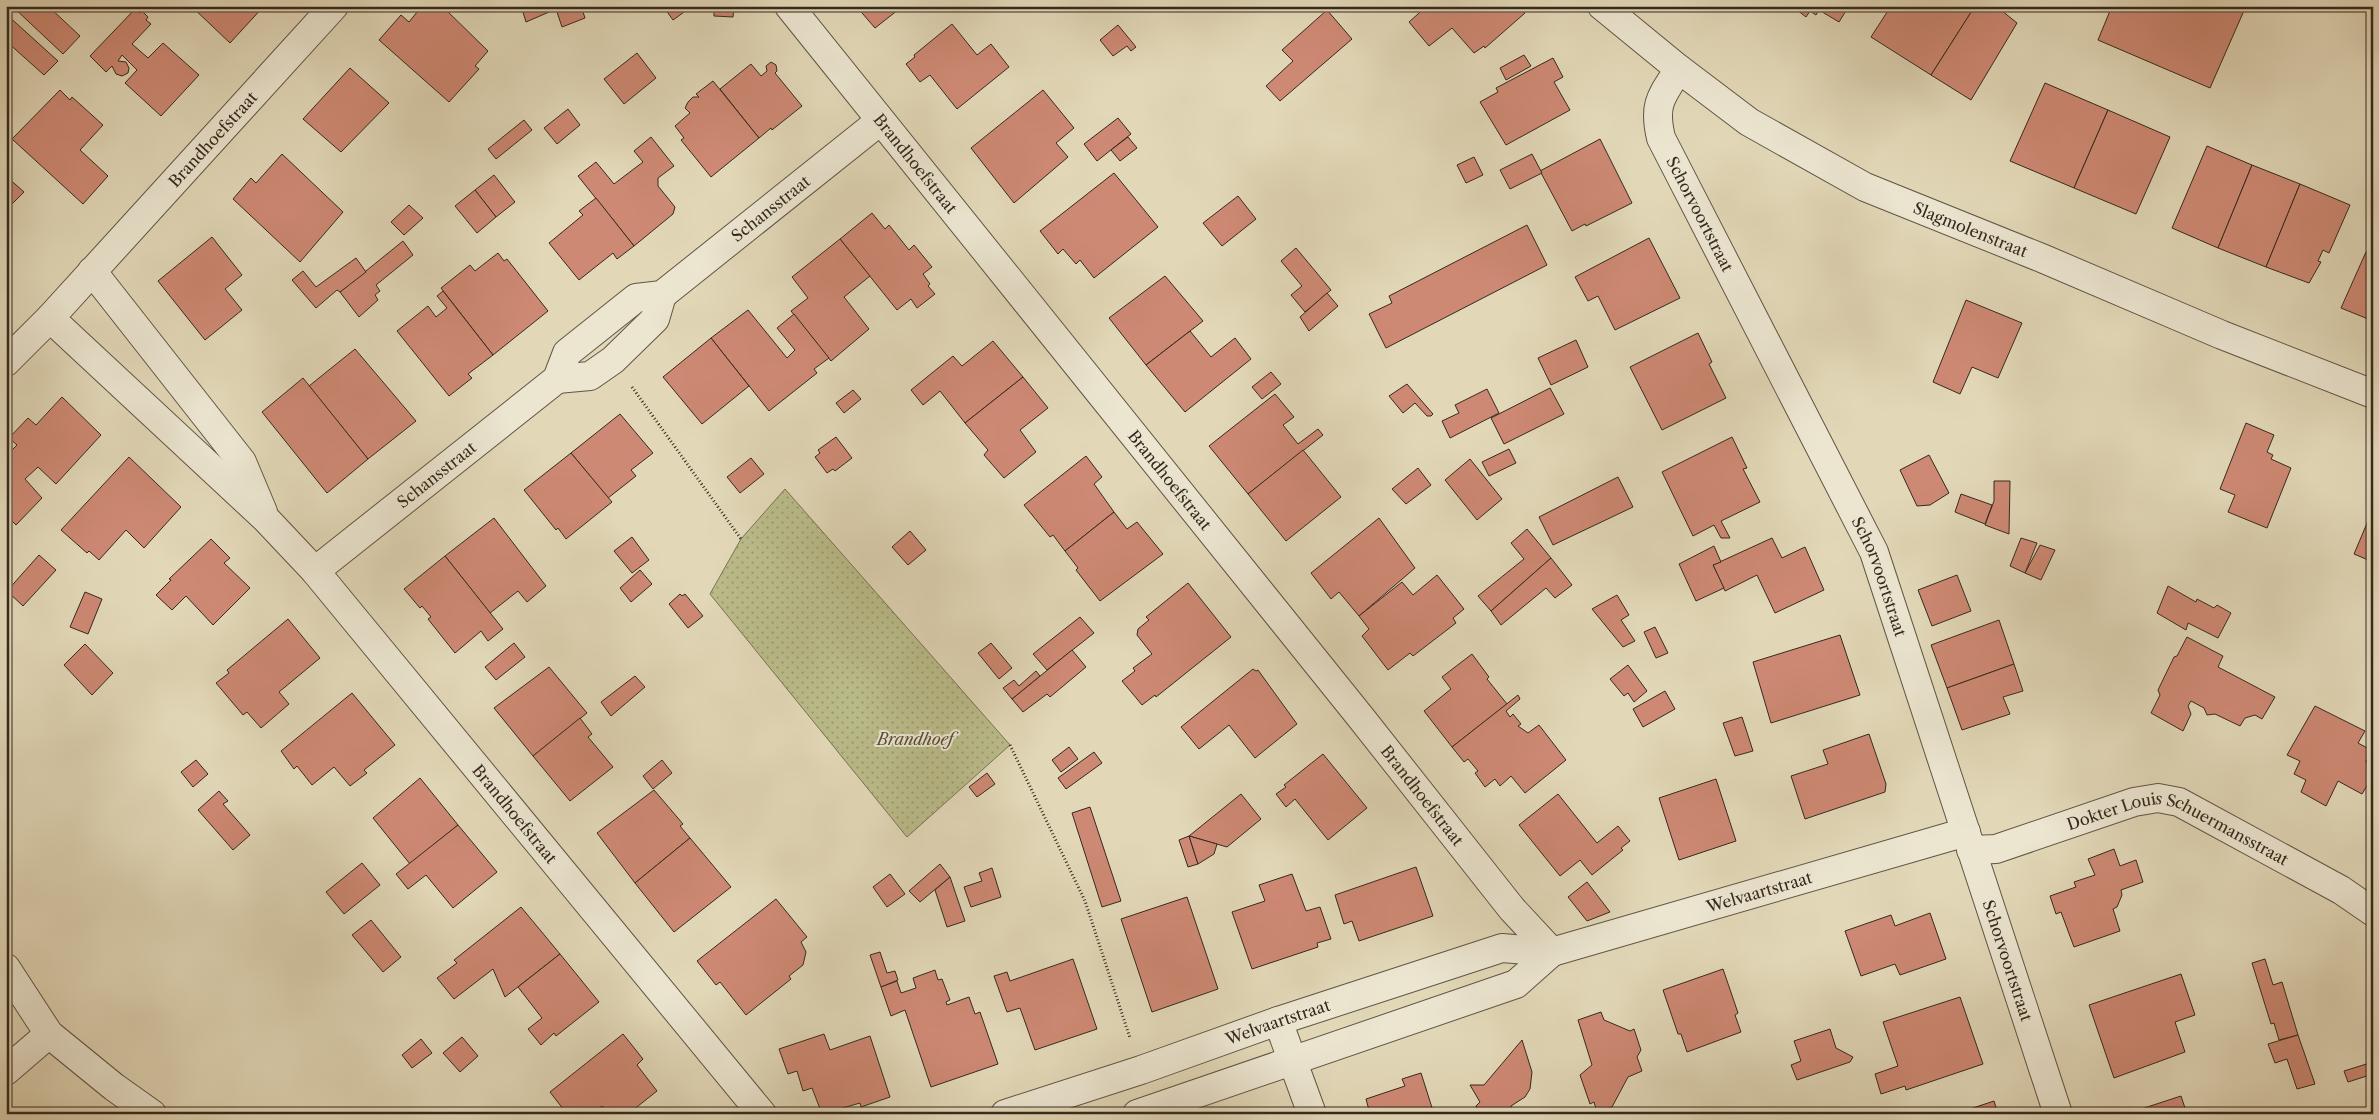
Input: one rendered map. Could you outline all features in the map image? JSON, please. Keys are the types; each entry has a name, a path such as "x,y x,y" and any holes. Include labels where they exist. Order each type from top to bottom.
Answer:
{"street":[{"name":"Brandhoefstraat","path":"6,362 50,318 334,6"},
{"name":"Brandhoefstraat","path":"789,6 1362,719 1512,909 1552,952"},
{"name":"Slagmolenstraat","path":"1602,6 1679,69 1749,122 1865,187 2044,259 2222,335 2373,394"},
{"name":"Schorvoortstraat","path":"1679,69 1658,102 1657,120 1661,138 1874,552 2058,1114"},
{"name":"Schansstraat","path":"662,295 880,121"},
{"name":"Brandhoefstraat","path":"92,272 242,462 265,518"},
{"path":"662,295 655,319 613,360 590,376 557,379 567,353 636,298 662,295"},
{"name":"Brandhoefstraat","path":"50,318 265,518 315,571 762,1114"},
{"name":"Schansstraat","path":"315,571 557,379"},
{"name":"Dokter Louis Schuermansstraat","path":"1969,841 1996,849 2134,802 2158,798 2179,802 2341,890 2373,912"},
{"name":"Welvaartstraat","path":"1005,1114 1141,1070 1278,1021 1502,948 1552,952 1969,841"},
{"name":"Welvaartstraat","path":"1137,1114 1516,984 1552,952"},
{"path":"6,968 49,1034 114,1087 152,1114"},
{"path":"1278,1021 1312,1114"},
{"path":"6,1070 49,1034"}],"path":[{"path":"613,360 740,539"},
{"path":"1010,745 1085,901 1141,1070"}],"green space":[{"name":"Brandhoef","path":"785,489 1010,745 907,837 710,594 741,539"}],"building":[{"path":"12,6 48,6 80,36 63,54"},
{"path":"191,6 264,6 230,43"},
{"path":"422,6 442,6 488,51 475,66 479,69 449,102 379,40 401,15 409,22"},
{"path":"521,6 581,6 585,18 562,27 556,9 526,22"},
{"path":"663,6 690,6 691,7 673,20"},
{"path":"714,6 734,6 733,17 714,16"},
{"path":"856,6 903,6 875,28"},
{"path":"1427,6 1519,6 1525,13 1485,48 1484,46 1474,53 1452,28 1429,46 1409,22"},
{"path":"1792,6 1849,6 1839,22 1819,10 1816,15 1810,11 1806,17"},
{"path":"1891,6 1956,6 1960,8 1961,6 1975,6 1931,75 1871,37"},
{"path":"1975,6 1996,6 2017,23 1971,100 1931,75"},
{"path":"2112,6 2246,6 2210,88 2098,40"},
{"path":"135,9 140,13 142,11 148,17 146,20 151,24 132,44 148,58 163,43 199,75 161,116 125,83 137,70 122,55 118,61 126,62 129,68 128,73 122,76 116,74 112,66 106,72 90,56"},
{"path":"1327,10 1352,39 1280,101 1266,86 1293,61 1282,50"},
{"path":"6,14 58,61 44,75 6,41"},
{"path":"952,24 977,55 991,44 1009,67 957,109 930,75 920,82 906,64 915,57 914,55"},
{"path":"1118,25 1136,47 1131,51 1127,46 1113,56 1100,40"},
{"path":"637,53 656,78 624,104 604,79"},
{"path":"1524,55 1531,66 1506,80 1500,68"},
{"path":"1553,58 1563,77 1554,82 1570,110 1506,145 1480,102 1498,92 1496,88"},
{"path":"771,62 776,65 777,71 775,73 802,106 759,138 720,89 751,64 761,76 767,71 766,66"},
{"path":"350,68 389,103 341,152 303,119"},
{"path":"713,81 759,138 711,177 681,140 684,138 675,126 690,113 685,108 688,102 693,97 699,97 696,94"},
{"path":"2045,83 2108,110 2074,188 2010,161"},
{"path":"60,90 70,100 72,97 103,125 80,150 108,176 83,204 12,139"},
{"path":"1043,90 1074,128 1056,143 1068,157 1014,203 971,148"},
{"path":"568,109 580,125 557,144 544,128"},
{"path":"2108,110 2170,137 2136,214 2074,188"},
{"path":"1118,118 1131,134 1097,161 1084,144"},
{"path":"524,120 532,130 496,159 488,149"},
{"path":"651,137 674,166 658,178 658,186 675,207 673,214 634,246 578,176 596,162 614,184 643,162 634,151"},
{"path":"1128,137 1137,148 1120,161 1111,150"},
{"path":"1600,139 1632,203 1572,231 1540,171"},
{"path":"2207,146 2252,165 2218,248 2172,228"},
{"path":"282,154 343,212 300,262 233,199 251,178 256,183"},
{"path":"1532,154 1542,173 1510,189 1500,170"},
{"path":"1474,157 1483,175 1466,183 1457,165"},
{"path":"2252,165 2300,184 2266,267 2218,248"},
{"path":"1114,173 1158,227 1094,278 1080,260 1076,264 1063,249 1058,254 1040,231"},
{"path":"494,175 515,202 496,217 475,190"},
{"path":"6,176 24,192 6,210"},
{"path":"2300,184 2350,205 2329,253 2323,250 2318,261 2321,262 2309,283 2266,267"},
{"path":"475,190 496,217 477,233 455,206"},
{"path":"1238,196 1256,219 1222,246 1203,223"},
{"path":"596,198 634,246 617,259 613,253 579,280 549,243 583,215 579,211"},
{"path":"409,205 423,218 404,235 391,222"},
{"path":"872,213 885,229 889,225 909,250 914,245 932,267 923,274 930,284 928,286 935,294 917,308 911,299 897,310 840,239"},
{"path":"1527,225 1547,265 1386,348 1369,314 1392,303 1389,296"},
{"path":"212,237 242,275 225,289 242,310 205,340 158,281"},
{"path":"1649,238 1680,298 1615,330 1598,296 1588,301 1575,277"},
{"path":"840,239 870,276 844,297 869,329 831,361 791,311 808,298 792,277"},
{"path":"403,241 413,255 376,285 380,291 375,295 378,300 359,317 340,292"},
{"path":"1296,248 1331,290 1305,312 1291,295 1302,286 1281,261"},
{"path":"2373,250 2373,321 2341,308 2366,252"},
{"path":"498,253 504,261 507,259 548,311 493,355 441,288 470,265 475,271"},
{"path":"356,258 366,272 340,292 337,290 316,308 292,280 303,271 316,287"},
{"path":"1165,276 1203,321 1146,365 1109,318"},
{"path":"443,291 493,355 468,374 472,378 449,396 397,331 428,306 436,317 447,308 437,296"},
{"path":"1327,293 1338,306 1309,331 1300,317"},
{"path":"1966,300 2022,323 1998,378 1972,367 1960,394 1933,382"},
{"path":"748,310 787,358 795,350 777,328 794,314 829,358 814,369 817,373 769,411 711,338"},
{"path":"1190,331 1211,357 1235,338 1251,359 1185,412 1146,365"},
{"path":"1698,333 1712,362 1709,364 1726,398 1662,430 1630,367"},
{"path":"711,338 749,386 702,424 663,377"},
{"path":"1576,340 1588,367 1551,385 1538,358"},
{"path":"993,341 1023,377 965,423 940,391 923,405 911,390 953,356 962,366"},
{"path":"355,349 416,421 368,459 309,386"},
{"path":"1271,372 1281,384 1262,399 1252,387"},
{"path":"1023,377 1048,408 1020,430 1036,452 1004,478 984,455 988,450 965,423"},
{"path":"303,378 368,459 327,493 262,412"},
{"path":"1407,384 1433,414 1431,416 1427,416 1415,403 1403,413 1389,396"},
{"path":"1550,388 1564,414 1504,444 1491,418"},
{"path":"1487,389 1499,413 1450,438 1442,421 1459,413 1455,405"},
{"path":"853,390 861,399 844,413 836,403"},
{"path":"1275,394 1294,417 1283,425 1298,444 1318,429 1323,435 1248,494 1209,446"},
{"path":"62,397 101,435 56,484 38,467 25,479 42,498 16,525 6,515 6,456 17,445 9,438 28,418 36,425"},
{"path":"620,414 653,453 631,470 636,476 608,498 571,453"},
{"path":"2246,423 2274,435 2267,452 2273,455 2271,459 2291,468 2267,528 2228,512 2235,495 2220,489"},
{"path":"836,437 852,458 835,471 833,469 827,473 815,457 820,453 818,450"},
{"path":"1732,437 1747,468 1743,469 1760,502 1721,521 1730,538 1721,538 1714,525 1693,536 1662,472"},
{"path":"1509,449 1516,463 1489,476 1482,462"},
{"path":"1303,450 1341,497 1286,541 1248,494"},
{"path":"571,453 612,502 566,539 558,528 556,530 524,490"},
{"path":"1929,455 1949,493 1930,505 1917,506 1900,470"},
{"path":"1086,456 1102,477 1094,484 1114,512 1065,551 1053,535 1050,537 1024,505"},
{"path":"129,457 181,507 144,548 126,530 99,560 89,551 87,553 61,530"},
{"path":"751,458 764,474 740,493 727,477"},
{"path":"1470,459 1502,499 1477,520 1445,480"},
{"path":"1418,468 1431,485 1406,504 1392,489"},
{"path":"1618,477 1633,507 1553,545 1539,517"},
{"path":"1994,481 2010,481 2009,534 1985,525 1994,501"},
{"path":"1961,494 1992,505 1985,524 1955,512"},
{"path":"2373,509 2373,562 2354,554"},
{"path":"1114,512 1127,529 1137,522 1163,554 1100,601 1076,570 1078,568 1065,551"},
{"path":"494,518 546,586 527,602 518,591 490,613 445,556"},
{"path":"1379,518 1415,568 1359,616 1339,592 1331,599 1311,573"},
{"path":"1527,529 1551,558 1491,611 1478,596 1524,559 1511,543"},
{"path":"910,531 926,550 908,565 892,547"},
{"path":"632,537 649,560 632,573 614,551"},
{"path":"1772,538 1782,558 1805,547 1824,590 1775,613 1757,575 1725,591 1713,565"},
{"path":"2021,538 2037,543 2025,573 2010,566"},
{"path":"211,539 230,558 224,563 250,588 213,625 186,596 172,610 156,595 171,580 169,579"},
{"path":"2040,545 2055,550 2041,580 2025,573"},
{"path":"1714,546 1721,562 1713,565 1724,588 1696,601 1679,564"},
{"path":"39,555 56,570 23,606 7,591"},
{"path":"445,556 503,629 488,641 481,631 455,653 428,619 431,617 422,606 420,608 404,589"},
{"path":"1551,558 1572,585 1555,598 1546,588 1501,625 1491,611"},
{"path":"640,570 652,584 631,602 620,588"},
{"path":"1437,575 1464,609 1453,618 1456,623 1413,656 1410,653 1388,670 1362,636 1369,629 1359,616 1402,582 1413,595"},
{"path":"1957,575 1971,611 1932,626 1918,590"},
{"path":"1188,583 1231,637 1156,697 1155,695 1142,705 1122,681 1135,671 1133,668 1152,654 1137,635 1138,629 1149,620 1146,617"},
{"path":"2168,586 2196,602 2197,599 2214,608 2217,605 2231,613 2218,638 2188,623 2186,630 2157,613"},
{"path":"85,592 102,599 88,634 70,627"},
{"path":"680,594 682,596 685,594 703,616 688,628 669,604"},
{"path":"1617,595 1629,615 1621,620 1635,641 1623,647 1592,609"},
{"path":"1080,617 1094,633 1047,670 1033,654"},
{"path":"288,619 320,658 279,692 289,704 261,728 247,712 243,715 216,683 229,673 227,670"},
{"path":"1999,620 2014,664 1947,688 1931,645"},
{"path":"1655,627 1668,653 1656,658 1644,632"},
{"path":"1840,635 1860,695 1771,723 1753,662"},
{"path":"2187,637 2223,656 2218,667 2275,697 2262,719 2255,715 2245,718 2240,726 2215,714 2207,715 2204,708 2191,701 2188,706 2191,714 2183,731 2151,713 2160,695 2158,690 2174,657 2177,656"},
{"path":"514,643 525,657 496,680 485,667"},
{"path":"991,643 1012,668 999,679 978,653"},
{"path":"85,644 113,673 92,695 64,665"},
{"path":"1072,650 1086,667 1050,697 1047,694 1023,712 1012,699"},
{"path":"1472,654 1489,677 1487,679 1507,704 1452,747 1424,711 1451,689 1442,677"},
{"path":"2014,664 2023,691 2003,697 2010,714 1962,730 1947,688"},
{"path":"1628,665 1647,691 1634,702 1628,693 1624,696 1610,679"},
{"path":"549,667 587,713 533,756 494,708"},
{"path":"1253,669 1258,670 1297,724 1255,758 1229,725 1199,749 1181,727"},
{"path":"1036,671 1040,676 1012,699 1003,688 1014,680 1019,686"},
{"path":"635,676 645,687 611,716 601,702"},
{"path":"1665,691 1675,709 1643,727 1633,709"},
{"path":"352,693 395,745 364,770 367,773 350,786 334,767 312,785 297,766 294,769 281,751"},
{"path":"1518,695 1520,699 1506,711 1510,717 1513,714 1521,724 1518,726 1528,733 1539,725 1566,760 1525,793 1511,776 1500,786 1495,779 1485,787 1475,773 1478,771 1468,759 1464,762 1452,747"},
{"path":"2315,706 2365,731 2358,743 2371,750 2366,762 2373,766 2373,776 2362,794 2338,781 2326,806 2301,792 2306,780 2294,774 2300,761 2287,755"},
{"path":"1742,717 1753,751 1735,756 1723,723"},
{"path":"580,718 592,734 588,737 613,767 570,801 533,756"},
{"path":"1869,734 1886,784 1885,792 1805,819 1791,776 1828,764 1823,750"},
{"path":"1069,747 1078,759 1061,772 1052,760"},
{"path":"1094,752 1102,763 1066,789 1058,778"},
{"path":"1323,754 1367,808 1328,840 1295,799 1286,807 1276,794 1286,787 1284,785"},
{"path":"196,760 208,774 193,787 181,772"},
{"path":"662,760 672,773 653,789 643,776"},
{"path":"987,773 995,784 977,797 969,787"},
{"path":"420,778 458,825 410,864 373,818"},
{"path":"1716,779 1736,841 1679,860 1659,798"},
{"path":"654,790 683,824 680,826 690,838 635,883 597,833"},
{"path":"219,791 228,801 223,804 250,835 233,850 198,810"},
{"path":"1241,794 1261,819 1227,847 1189,836"},
{"path":"1558,794 1597,843 1618,826 1630,841 1621,848 1623,850 1592,875 1580,860 1560,876 1519,825"},
{"path":"1090,807 1121,901 1102,907 1072,813"},
{"path":"458,825 497,872 453,908 426,875 408,889 396,874"},
{"path":"1189,836 1198,864 1188,867 1179,840"},
{"path":"1189,836 1217,844 1214,854 1198,864"},
{"path":"690,838 731,887 674,932 635,883"},
{"path":"2114,849 2120,866 2136,860 2143,882 2121,890 2122,895 2117,907 2113,909 2120,931 2074,947 2061,912 2056,914 2050,896 2076,887 2074,882 2095,875 2088,859"},
{"path":"362,863 380,885 344,914 326,892"},
{"path":"940,864 950,877 920,902 909,891"},
{"path":"1416,867 1433,916 1359,941 1352,921 1344,924 1335,895"},
{"path":"992,868 1001,897 971,907 964,887 982,881 979,873"},
{"path":"890,874 905,894 887,907 873,887"},
{"path":"1292,874 1306,911 1320,907 1331,939 1317,943 1318,947 1252,969 1232,912 1265,901 1259,885"},
{"path":"950,877 965,921 947,927 935,890"},
{"path":"1587,882 1610,912 1587,921 1568,897"},
{"path":"1187,897 1218,989 1152,1012 1121,919"},
{"path":"776,899 807,937 801,942 806,952 803,965 789,976 791,979 746,1015 720,982 716,985 697,961"},
{"path":"521,907 560,954 505,997 493,969 454,999 437,978 457,963 454,960"},
{"path":"1930,913 1946,959 1900,975 1895,964 1861,976 1845,931 1891,915 1895,926"},
{"path":"371,920 401,957 383,972 352,935"},
{"path":"880,952 887,973 895,971 898,980 881,987 870,955"},
{"path":"560,954 599,1002 556,1036 554,1033 541,1045 528,1029 542,1018 518,987"},
{"path":"1073,959 1097,1029 1035,1050 1020,1008 1007,1012 994,976 1007,972 1010,981"},
{"path":"2265,959 2273,985 2282,982 2298,1035 2279,1040 2274,1023 2271,1024 2252,963"},
{"path":"1723,969 1738,1013 1735,1015 1741,1032 1687,1052 1681,1034 1678,1034 1663,990"},
{"path":"935,970 938,980 942,979 950,1000 946,1002 947,1005 969,997 975,1014 980,1012 998,1064 931,1087 905,1010 891,1016 881,987 897,981 901,993 916,988 913,978"},
{"path":"2181,974 2195,1015 2175,1022 2185,1052 2114,1078 2089,1005"},
{"path":"1960,997 1983,1064 1906,1090 1905,1086 1881,1094 1875,1074 1898,1066 1883,1022"},
{"path":"1601,1012 1604,1020 1630,1031 1634,1029 1641,1050 1637,1057 1642,1071 1628,1077 1612,1107 1597,1112 1594,1102 1590,1104 1580,1075 1592,1065 1578,1020"},
{"path":"1830,1029 1836,1048 1853,1057 1850,1062 1797,1080 1791,1065 1801,1061 1794,1041"},
{"path":"623,1034 643,1059 637,1065 657,1091 628,1114 608,1114 602,1106 593,1114 567,1114 550,1092"},
{"path":"824,1034 830,1050 870,1036 890,1097 861,1107 860,1103 822,1114 812,1088 803,1091 797,1071 788,1074 779,1049"},
{"path":"2298,1035 2315,1084 2297,1089 2287,1059 2275,1063 2268,1044"},
{"path":"462,1037 478,1056 460,1072 443,1053"},
{"path":"421,1039 432,1053 412,1068 402,1055"},
{"path":"1522,1040 1532,1072 1530,1089 1525,1097 1511,1106 1511,1114 1479,1114 1476,1106 1480,1102 1470,1085 1484,1085"},
{"path":"2373,1062 2373,1074 2348,1082 2344,1071"},
{"path":"1421,1073 1434,1114 1370,1114 1366,1099 1405,1086 1402,1079"},
{"path":"2181,1096 2187,1114 2129,1114 2129,1113"},
{"path":"1994,1101 1998,1114 1955,1114"}]}
